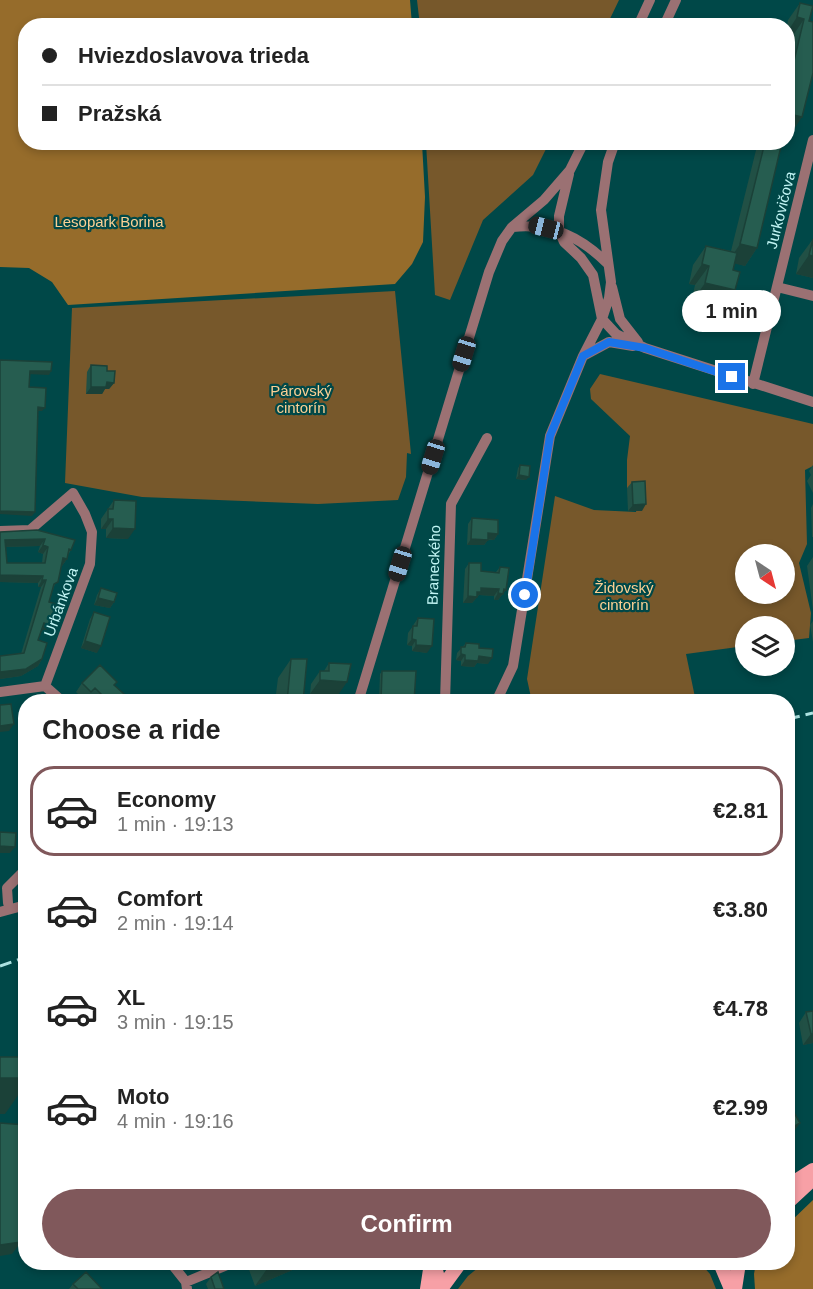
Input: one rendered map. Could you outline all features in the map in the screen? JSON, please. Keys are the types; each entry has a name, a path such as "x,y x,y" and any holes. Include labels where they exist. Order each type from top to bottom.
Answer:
{"main road":[{"path":"795,1182 813,1170"},
{"path":"795,1196 813,1179"},
{"path":"427,1289 431,1270"},
{"path":"435,1270 441,1289"},
{"path":"441,1289 455,1270"},
{"path":"724,1270 733,1289"},
{"path":"733,1289 737,1270"}],"street":[{"path":"642,18 650,0"},
{"path":"668,18 676,0"},
{"name":"Jurkovičova","path":"753,384 813,140"},
{"path":"580,150 570,170 559,216 559,231 564,242 581,258 593,275 602,319 616,334 645,348 813,402"},
{"path":"612,150 608,162 601,210 608,265 620,319 632,336 645,348"},
{"path":"360,694 489,272 502,241 512,227 544,200 570,170"},
{"path":"512,227 533,225 559,231 594,250 608,265"},
{"path":"500,694 513,666 550,436 583,356 602,319 609,298 611,282"},
{"path":"777,287 813,296"},
{"path":"583,356 609,342 645,348"},
{"name":"Braneckého","path":"445,694 451,504 487,438"},
{"name":"Urbánkova","path":"0,531 30,530 73,494 92,532 90,564 45,686"},
{"path":"0,692 45,686 54,694"},
{"path":"4,904 7,888 18,876"},
{"path":"0,912 18,906"},
{"path":"176,1270 186,1286 218,1270"}],"green space":[{"name":"Lesopark Borina","path":"0,0 410,0 411,18 18,18 18,150 422,150 425,197 423,242 412,264 395,284 68,305 52,282 29,268 0,267"},
{"path":"417,0 619,0 610,18 419,18"},
{"path":"426,150 546,150 533,175 483,220 450,300 435,295"},
{"name":"Párovský cintorín","path":"395,291 411,454 407,453 406,477 398,500 318,504 142,497 65,483 72,308"},
{"name":"Židovský cintorín","path":"600,374 813,424 813,466 805,470 807,544 799,563 811,613 809,638 795,640 795,616 735,616 735,647 686,654 694,694 530,694 527,679 555,496 594,510 636,512 640,488 627,488 630,436 591,399 590,389"},
{"path":"813,1200 813,1289 755,1289 755,1270 795,1270 795,1217"},
{"path":"475,1270 706,1270 716,1289 458,1289"}],"building":[{"path":"800,3 813,6 809,21 813,22 813,73 802,117 795,115 795,57 804,19 797,17"},
{"path":"763,150 780,150 757,248 740,244"},
{"path":"813,239 813,256 809,255"},
{"path":"706,246 737,253 733,270 740,272 735,290 705,283 709,266 702,264"},
{"path":"0,360 52,362 51,371 30,371 29,387 46,388 45,408 38,407 35,512 0,511"},
{"path":"91,365 107,366 107,371 115,371 114,383 107,382 106,387 91,387"},
{"path":"520,465 530,466 529,477 519,475"},
{"path":"645,481 646,504 633,505 632,482"},
{"path":"114,500 136,501 135,529 113,528 113,519 108,519 108,509 113,509"},
{"path":"472,518 498,520 498,534 488,533 488,540 471,539"},
{"path":"37,530 75,540 71,550 69,549 67,559 63,558 58,582 54,584 49,602 56,604 49,625 44,623 38,640 47,643 42,659 26,669 0,672 0,656 24,653 46,580 42,580 43,576 0,575 0,532","holes":["45,539 43,545 48,547 45,563 7,563 5,540"]},
{"path":"469,563 481,563 481,571 499,573 500,567 509,568 506,590 504,589 503,594 498,593 499,589 481,588 481,592 477,592 477,597 468,596"},
{"path":"101,588 117,593 114,602 98,598"},
{"path":"94,612 110,617 101,646 85,641"},
{"path":"418,618 434,619 432,646 416,645 416,640 412,639 413,626 417,626"},
{"path":"466,643 479,644 479,648 493,649 492,658 479,656 478,661 465,660 465,655 461,654 461,647 465,647"},
{"path":"291,659 307,659 304,694 288,694"},
{"path":"329,663 351,664 347,682 320,680 320,671 329,671"},
{"path":"100,665 117,682 114,685 124,694 101,694 95,688 91,692 82,683"},
{"path":"382,671 416,671 415,694 381,694"},
{"path":"11,704 14,724 0,726 0,705"},
{"path":"0,832 16,833 15,847 0,846"},
{"path":"813,1011 813,1034 811,1034 806,1012"},
{"path":"0,1057 18,1057 18,1078 0,1078"},
{"path":"795,1114 800,1123 795,1126"},
{"path":"0,1123 18,1124 18,1242 0,1245"},
{"path":"86,1272 102,1289 78,1289 73,1284"},
{"path":"218,1272 224,1289 215,1289 211,1277"}],"railway":[{"path":"795,717 813,713"},
{"path":"0,966 18,960"}],"route":[{"path":"525,595 550,436 583,356 609,342 645,348 732,377"}]}
